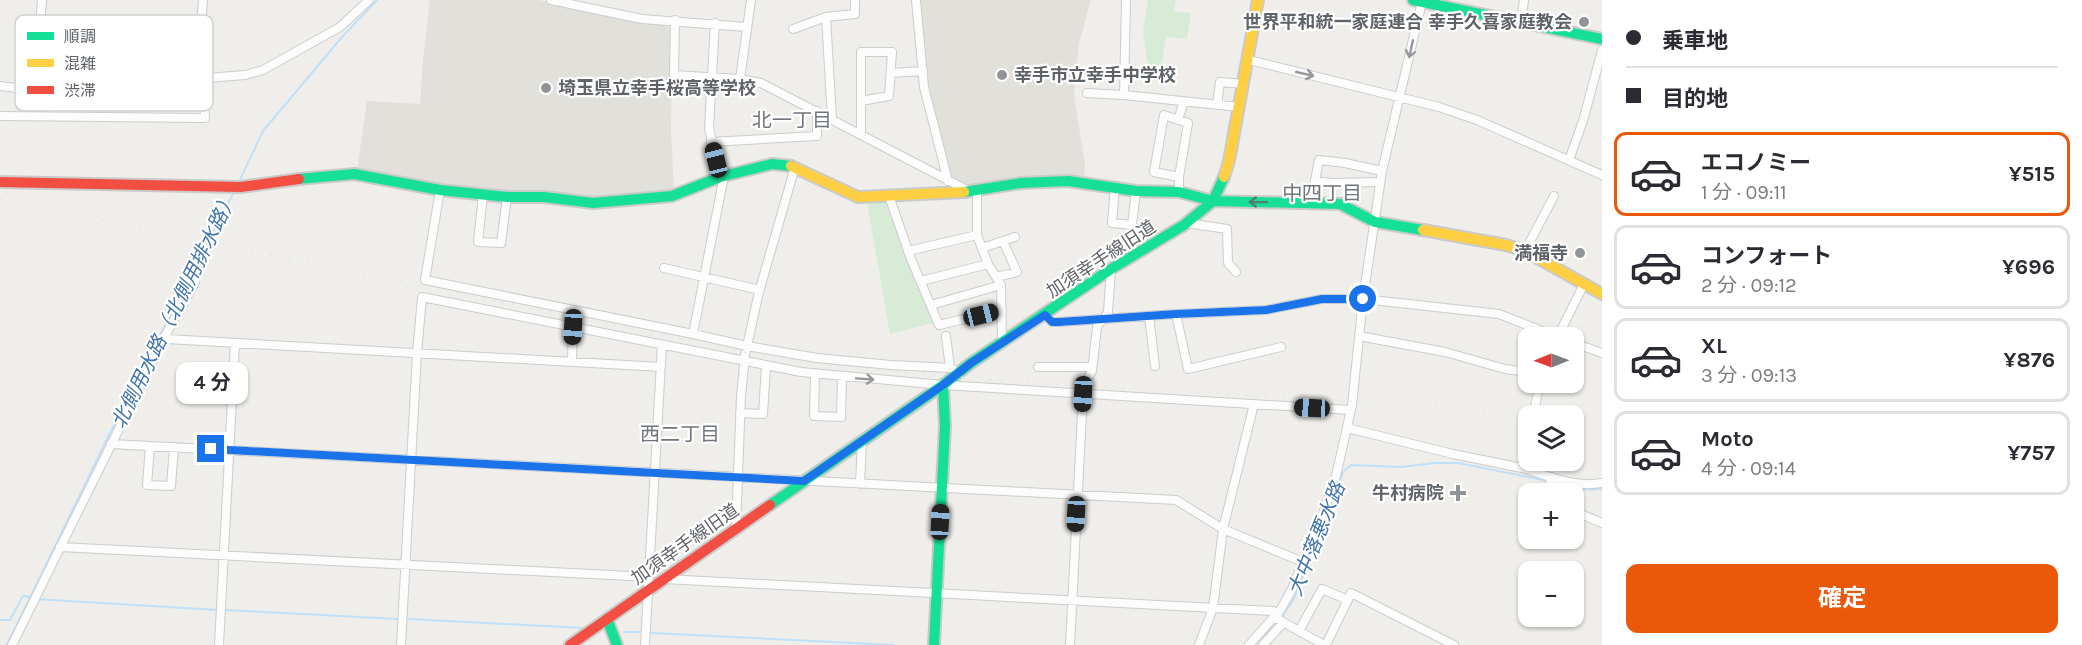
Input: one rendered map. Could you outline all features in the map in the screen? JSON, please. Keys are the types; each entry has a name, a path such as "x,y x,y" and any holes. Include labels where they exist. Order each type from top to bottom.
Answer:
{"street":[{"path":"41,15 42,0"},
{"path":"202,15 203,0"},
{"path":"213,78 245,75 263,70 340,27 369,0"},
{"path":"551,0 619,15 746,27"},
{"path":"740,79 751,0"},
{"path":"793,29 826,18 855,14 855,0"},
{"path":"916,0 924,87 948,181"},
{"path":"1124,94 1126,0"},
{"name":"加須幸手線旧道","path":"570,645 943,385 955,369 1002,343 1045,315 1111,269 1186,223 1213,201 1221,187 1229,161 1258,0"},
{"path":"1521,23 1524,0"},
{"path":"1263,645 1279,619 1292,589 1336,476 1350,410 1380,182 1400,96 1418,1 1602,39"},
{"path":"826,18 832,119"},
{"path":"675,20 674,75 740,79 761,83 948,181 972,190"},
{"path":"693,334 722,177 709,128 716,23"},
{"path":"1569,160 1583,121 1602,50"},
{"path":"861,101 889,96 892,52 861,52 861,101 861,134"},
{"path":"1248,60 1400,96 1477,120 1602,175"},
{"path":"891,74 923,71"},
{"path":"1217,105 1220,82 1244,84"},
{"path":"0,86 15,88"},
{"path":"1087,93 1124,94 1239,107"},
{"path":"1178,120 1184,101"},
{"path":"0,116 206,118 205,111"},
{"path":"711,142 817,136 817,111"},
{"path":"1179,177 1154,172 1164,115 1188,123 1179,177 1179,192"},
{"path":"1380,182 1315,181 1319,160 1382,171"},
{"path":"0,183 237,187 354,174 440,190 507,197 544,197 593,203 672,196 722,177 772,164 795,167 858,197 1068,181 1136,191 1179,192 1213,201 1340,204 1375,222 1506,245 1525,251 1602,294"},
{"path":"736,528 744,362 760,290 795,167"},
{"path":"1114,188 1112,224 1132,225 1136,191"},
{"path":"440,190 425,280 747,346 817,358 955,369 946,336"},
{"path":"972,190 977,235 988,264 1001,285 1002,343"},
{"path":"483,195 478,242 501,243 507,197"},
{"path":"890,196 908,251 939,325 1002,310"},
{"path":"1525,251 1554,196"},
{"path":"1186,223 1227,229 1228,263 1236,272"},
{"path":"908,251 977,235"},
{"path":"982,248 1014,237"},
{"path":"996,277 1017,272 1003,241"},
{"path":"921,281 988,264"},
{"path":"664,268 760,290"},
{"path":"1086,381 1092,371 1095,334 1099,322 1108,312 1111,269"},
{"path":"12,645 164,338 195,282"},
{"path":"1563,327 1584,284"},
{"path":"931,305 1001,285"},
{"path":"401,645 422,297 744,362 816,374 943,385 1350,410"},
{"path":"1045,315 1052,322 1266,310 1322,299 1363,299 1499,314 1532,327"},
{"path":"1176,314 1188,369 1281,347"},
{"path":"1149,316 1155,366"},
{"path":"572,362 573,327"},
{"path":"1359,336 1445,352 1518,371"},
{"path":"164,338 661,366"},
{"path":"219,645 235,343"},
{"path":"645,645 662,345"},
{"path":"1584,347 1602,353"},
{"path":"740,413 763,414 766,366"},
{"path":"1038,368 1092,367"},
{"path":"816,374 814,416 841,417 842,377"},
{"path":"934,645 945,426 943,385"},
{"path":"1070,645 1083,394"},
{"path":"1199,645 1213,608 1223,529 1254,404"},
{"path":"1347,428 1518,467"},
{"path":"860,484 862,441"},
{"path":"111,444 1176,500 1223,529 1303,562"},
{"path":"150,446 147,485 171,486 174,447"},
{"path":"1527,471 1548,483"},
{"path":"1584,486 1602,483"},
{"path":"1584,515 1602,522"},
{"path":"60,547 649,578"},
{"path":"663,579 1273,610 1279,619 1325,645 1351,593 1454,645"},
{"path":"1299,631 1322,589 1348,600"},
{"path":"607,619 617,645"},
{"path":"1250,645 1279,619"}],"shaded area":[{"name":"埼玉県立幸手桜高等学校","path":"430,0 539,0 617,17 673,24 671,129 674,192 600,199 443,187 357,171 367,101 420,104"},
{"name":"幸手市立幸手中学校","path":"919,0 1091,0 1079,43 1074,96 1085,164 1084,178 1060,177 968,187 952,179 948,171 930,94"}],"green space":[{"path":"1148,0 1176,0 1174,11 1191,13 1187,39 1166,37 1159,82 1150,80 1143,31"},
{"path":"886,201 933,323 890,334 867,202"}],"waterway":[{"name":"北側用水路（北側用排水路）","path":"238,184 263,131 342,37 377,0"},
{"name":"北側用水路（北側用排水路）","path":"7,645 108,437 234,192"},
{"name":"大中落悪水路","path":"1281,618 1294,599 1343,472 1351,465 1401,467 1458,463 1548,481"},
{"name":"大中落悪水路","path":"1553,482 1578,490 1602,489"},
{"path":"0,620 10,620 23,596 30,597"},
{"path":"35,599 218,610"},
{"path":"225,610 398,619"},
{"path":"409,619 583,628"},
{"name":"大中落悪水路","path":"1258,645 1277,622"},
{"path":"624,632 641,632"},
{"path":"652,633 893,645"}],"railway":[{"path":"0,199 768,357 819,364 1074,385 1602,416"}],"traffic: fast":[{"path":"1413,0 1602,39"},
{"path":"299,179 354,174 440,190 507,197 544,197 593,203 672,196 720,177 772,164 791,166"},
{"path":"770,505 943,385 971,363 1111,269 1184,225 1213,201 1224,177"},
{"path":"964,192 1021,183 1068,181 1136,191 1179,192 1213,201 1340,204 1375,222 1423,230"},
{"path":"934,645 945,426 943,385"},
{"path":"607,619 617,645"}],"traffic: slow":[{"path":"1224,177 1229,161 1258,0"},
{"path":"791,166 858,197 964,192"},
{"path":"1423,230 1506,245 1525,251 1602,294"}],"traffic: jam":[{"path":"0,182 241,187 299,179"},
{"path":"570,645 770,505"}],"place":[{"name":"世界平和統一家庭連合 幸手久喜家庭教会","path":"1584,22"},
{"name":"幸手市立幸手中学校","path":"1002,75"},
{"name":"埼玉県立幸手桜高等学校","path":"546,88"},
{"name":"満福寺","path":"1580,253"},
{"name":"牛村病院","path":"1458,493"}],"district":[{"name":"北一丁目","path":"792,120"},
{"name":"中四丁目","path":"1322,193"},
{"name":"西二丁目","path":"680,434"}],"route":[{"path":"211,449 804,481 943,385 971,363 1045,315 1052,322 1139,318 1266,310 1322,299 1363,299"}]}
